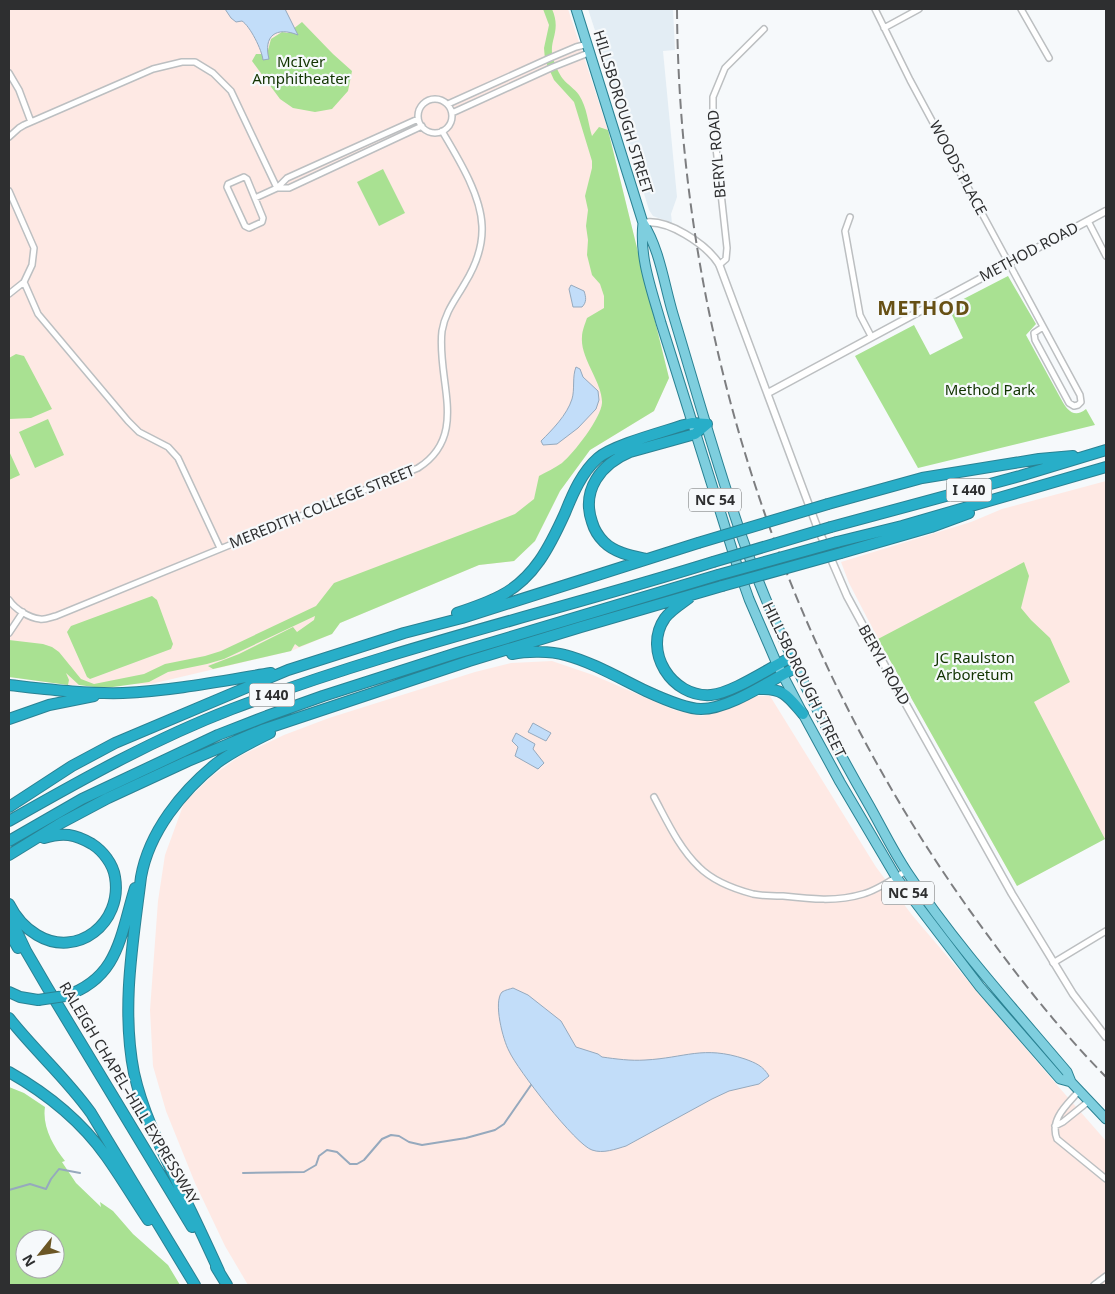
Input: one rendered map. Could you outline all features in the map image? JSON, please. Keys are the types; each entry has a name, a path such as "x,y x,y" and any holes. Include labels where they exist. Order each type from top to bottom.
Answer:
{"highway":[{"path":"404,634 501,596 530,573 544,556 555,536 574,490 586,470 600,456 616,448 707,424"},
{"path":"650,559 626,556 604,543 590,517 588,505 592,484 606,467 620,456 694,428"},
{"name":"I 440","path":"9,821 112,764 185,729 232,709 356,666 831,527 1020,476 1106,450"},
{"path":"9,807 72,766 115,743 288,670 462,618 698,543 922,478 1039,459 1094,454"},
{"name":"I 440","path":"9,841 82,799 218,735 324,696 457,653 718,575 902,526 1106,467"},
{"path":"10,854 100,802 172,768 262,730 469,661 696,593 931,527 1024,490"},
{"path":"696,593 665,618 657,639 660,663 667,675 677,685 696,694 712,695 733,688 790,658"},
{"path":"469,661 523,652 565,655 597,667 663,699 700,709 722,705 760,689 795,668"},
{"path":"9,685 107,693 149,691 288,670"},
{"path":"760,689 775,688 790,699 803,714"},
{"path":"9,719 49,705 107,693"},
{"path":"9,992 20,997 38,1000 64,996 75,993 98,978 108,968 114,957 142,868 154,840 176,803 200,778 218,763 237,750 300,718"},
{"path":"9,904 21,922 38,936 47,940 66,942 85,937 100,928 108,919 115,904 117,887 114,871 106,857 97,847 83,839 65,833 43,838 20,848"},
{"path":"142,868 128,1004 129,1037 134,1073 144,1107 158,1143 219,1271"},
{"name":"RALEIGH CHAPEL–HILL EXPRESSWAY","path":"9,914 26,951 46,987 227,1285"},
{"path":"9,932 36,978 103,1079"},
{"path":"9,1018 92,1113 194,1285"},
{"path":"9,1072 35,1087 85,1131 106,1156 194,1285"}],"main road":[{"name":"HILLSBOROUGH STREET","path":"576,9 643,224 652,237 743,540 766,603 790,658 848,769 906,871 932,908 990,982 1067,1072 1071,1082 1106,1119"},
{"name":"HILLSBOROUGH STREET","path":"643,224 641,241 652,291 736,566 777,664 840,782 896,877 980,987 1060,1078 1071,1082"}],"street":[{"name":"WOODS PLACE","path":"875,9 1080,395 1081,402 1078,406 1074,406 1069,402 1035,340 1034,333 1043,327"},
{"path":"884,28 919,9"},
{"path":"1021,9 1049,58"},
{"name":"BERYL ROAD","path":"719,265 726,259 727,248 712,108 713,97 725,68 764,29"},
{"path":"448,104 558,54 589,48"},
{"path":"452,113 589,48"},
{"path":"9,138 18,128 30,122 153,69 182,62 195,62 213,72 231,91 277,188"},
{"path":"9,73 19,90 30,122"},
{"path":"472,94 476,102"},
{"path":"439,98 448,104 452,113 450,124 442,131 431,132 422,126 418,119 420,108 428,100 439,98"},
{"path":"255,198 277,188 287,178 418,119"},
{"path":"277,188 289,188 422,126"},
{"name":"MEREDITH COLLEGE STREET","path":"9,600 13,606 33,618 42,620 56,616 418,468 431,459 444,441 448,421 441,349 443,328 449,307 476,264 482,241 482,224 479,208 464,171 442,131"},
{"path":"370,141 374,150"},
{"path":"244,177 247,179 255,198 263,218 262,222 249,228 245,226 228,190 228,184 244,177"},
{"path":"9,190 34,248 32,265 24,282 9,294"},
{"name":"METHOD ROAD","path":"768,393 1106,211"},
{"path":"850,217 845,231 860,315 871,336"},
{"path":"1088,221 1106,256"},
{"name":"BERYL ROAD","path":"643,224 654,223 688,235 707,249 719,265 816,524 847,596 983,844 1053,963 1073,994 1106,1037"},
{"name":"MEREDITH COLLEGE STREET","path":"24,282 38,314 128,421 139,432 168,448 178,458 220,548"},
{"path":"9,633 23,612"},
{"path":"654,797 688,856 700,869 719,882 754,894 818,899 864,894 906,871"},
{"path":"1053,963 1106,931"},
{"path":"1079,1091 1058,1116 1054,1132 1057,1139 1106,1179"},
{"path":"1054,1126 1063,1122 1089,1101"},
{"path":"1094,1285 1106,1276"}],"shaded area":[{"path":"9,9 568,9 608,130 669,378 654,411 590,450 560,491 535,541 514,561 479,565 340,623 332,634 291,651 151,684 68,685 9,677"},
{"path":"588,9 673,9 675,50 663,51 677,197 671,214 672,223 653,216 649,210 620,115 622,113"},
{"path":"1106,481 1106,838 1017,886 878,639 849,583 841,562 971,522 1002,509"},
{"path":"552,661 593,675 674,710 702,716 736,706 756,696 770,696 876,867 912,915 1106,1141 1106,1285 248,1285 225,1246 195,1183 166,1111 153,1066 150,1010 158,901 165,855 184,803 212,776 240,756 284,735 329,718 475,672 511,663"}],"green space":[{"path":"543,9 552,9 555,17 556,24 552,52 555,64 563,79 582,100 592,136 599,127 608,130 669,378 654,411 590,450 560,491 535,541 514,561 479,565 340,623 332,634 299,647 295,644 291,651 213,669 208,666 239,654 293,627 297,632 314,620 315,616 224,659 168,672 149,682 113,687 94,687 79,685 66,673 69,680 68,685 9,677 9,640 43,644 52,647 59,652 81,679 94,684 144,674 165,664 221,651 316,606 334,583 515,514 534,499 539,476 562,463 580,444 597,417 602,403 599,387 584,353 582,345 583,330 587,318 604,308 604,296 600,284 592,275 587,255 588,240 586,226 588,210 585,196 592,161 574,102 554,80 545,60 544,48 549,25"},
{"name":"McIver Amphitheater","path":"302,22 352,71 348,91 332,109 315,112 293,108 280,99 252,61 256,54 267,54 271,39 282,32 288,33"},
{"path":"383,169 405,213 379,226 357,182"},
{"name":"Method Park","path":"1008,276 1036,324 1026,335 1063,403 1068,410 1074,413 1082,412 1086,409 1095,425 918,468 855,356 914,325 930,355 963,338 948,307"},
{"path":"16,354 24,356 52,409 31,418 9,419 9,358"},
{"path":"48,419 64,455 35,468 19,432"},
{"path":"9,451 20,475 9,480"},
{"name":"JC Raulston Arboretum","path":"1024,562 1029,576 1021,608 1050,638 1070,682 1034,702 1105,839 1017,886 878,639"},
{"path":"152,596 157,600 173,644 171,649 90,679 87,677 67,632 71,626"},
{"path":"9,1087 24,1093 45,1107 45,1121 49,1136 65,1161 62,1162 76,1183 101,1207 100,1202 113,1211 133,1234 168,1265 180,1285 9,1285"}],"water":[{"path":"225,9 285,9 298,35 283,32 273,35 268,44 269,59 263,60 249,28 242,21 236,22"},
{"path":"571,285 584,291 586,299 582,307 573,307 569,289"},
{"path":"576,367 580,369 583,377 598,391 599,400 596,409 578,428 557,444 543,445 541,441 559,422 570,405"},
{"path":"533,723 551,733 546,741 528,732"},
{"path":"516,733 535,744 533,749 544,763 538,769 515,756 518,747 512,741"},
{"path":"513,988 528,995 561,1021 576,1047 602,1057 640,1060 717,1053 753,1062 762,1067 769,1076 759,1084 729,1091 712,1099 626,1146 614,1150 592,1150 573,1135 561,1121 523,1073 509,1051 504,1039 498,1004 502,992"}],"waterway":[{"path":"243,1173 304,1172 316,1165 319,1156 327,1150 337,1152 350,1164 357,1164 364,1160 382,1139 391,1135 399,1136 409,1142 422,1145 466,1138 495,1130 504,1124 531,1085"},
{"path":"9,1190 30,1184 46,1189 59,1169 80,1173"}],"railway":[{"path":"677,9 682,129 697,248 721,365 754,480 795,593 844,702 902,807 968,908 1000,952 1051,1016 1106,1077"}],"district":[{"name":"METHOD","path":"924,308"}]}
